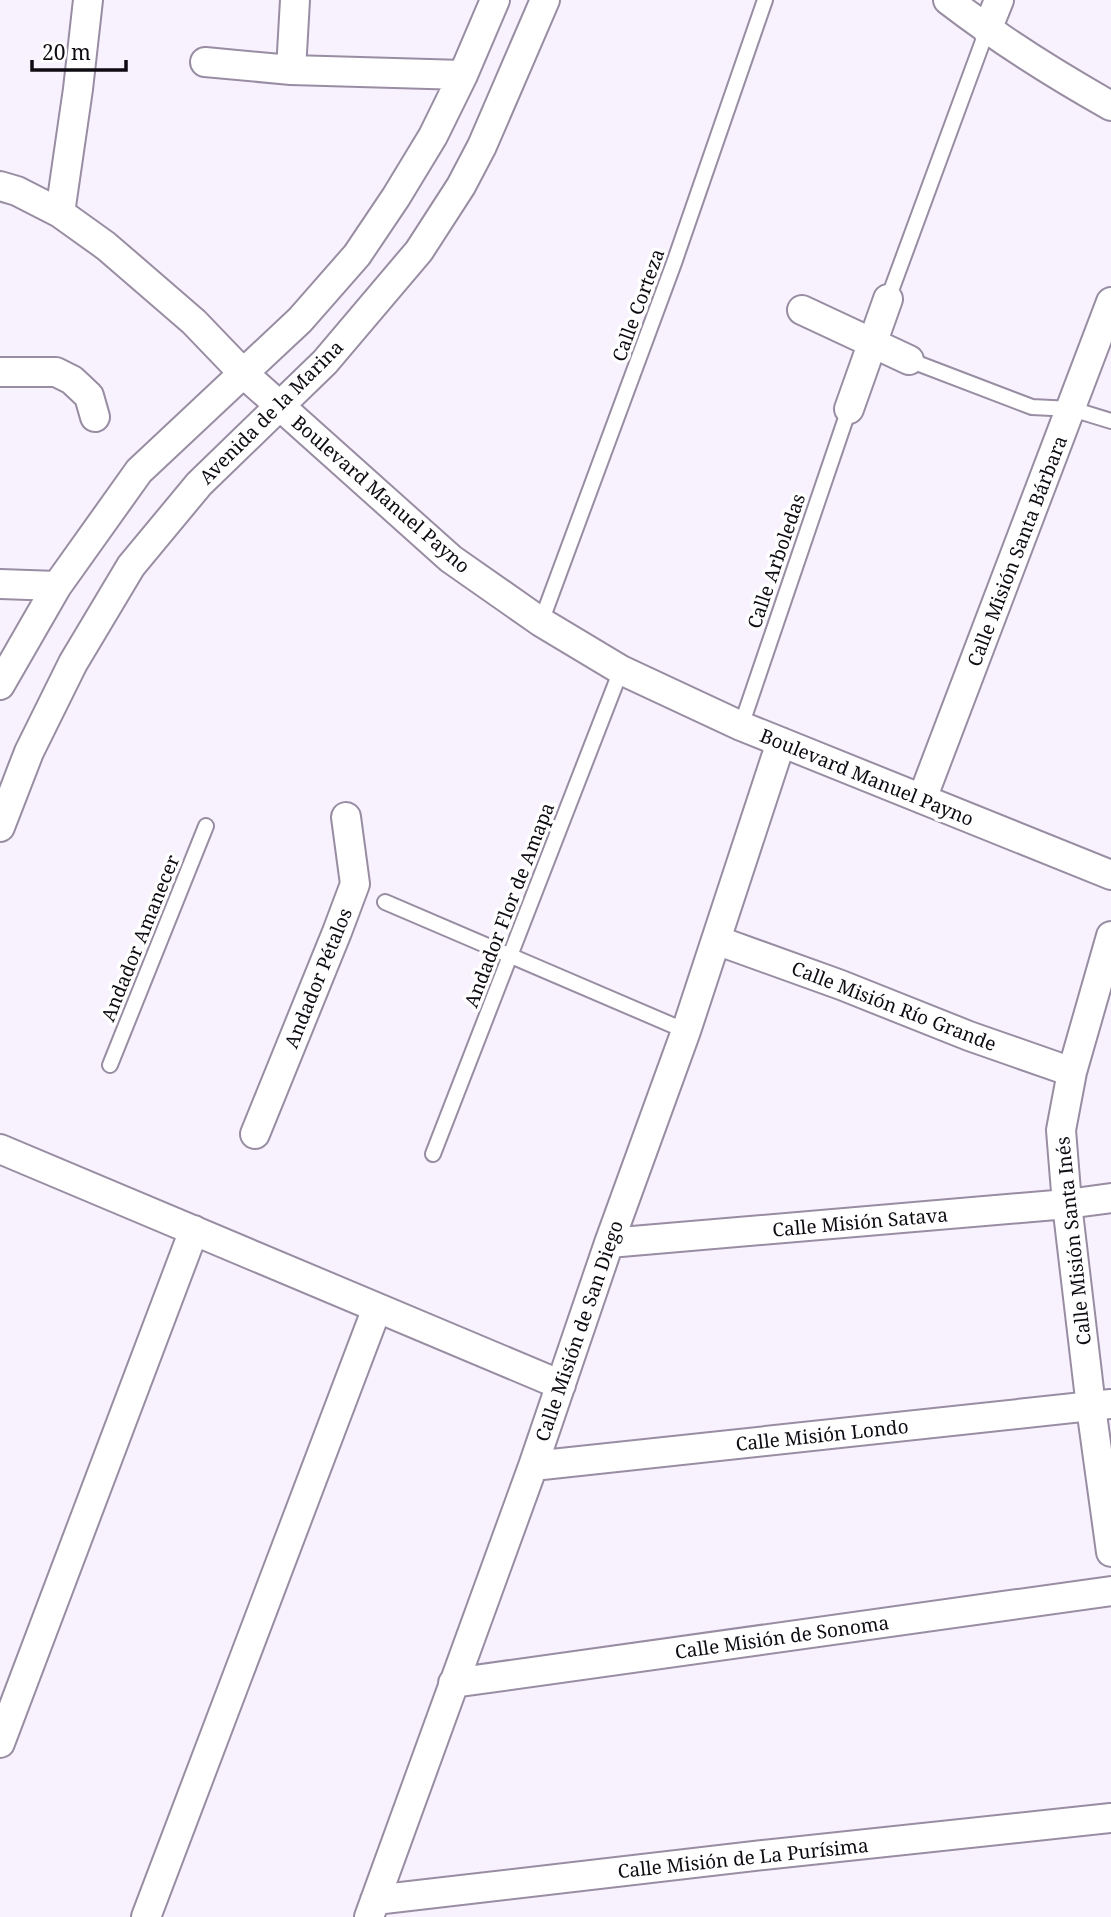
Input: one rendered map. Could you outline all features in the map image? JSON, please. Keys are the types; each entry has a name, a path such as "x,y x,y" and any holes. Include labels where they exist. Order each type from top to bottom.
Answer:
{"street":[{"path":"60,213 88,0"},
{"path":"291,70 295,0"},
{"path":"0,685 57,586 139,471 300,320 357,255 433,136 495,0"},
{"name":"Avenida de la Marina","path":"0,827 29,752 72,663 131,566 199,484 325,362 419,251 461,186 482,146 545,0"},
{"path":"948,0 987,30 1111,106"},
{"path":"987,30 999,0"},
{"path":"205,62 291,70 463,75"},
{"name":"Boulevard Manuel Payno","path":"0,186 17,191 60,213 106,246 194,321 243,373 451,559 541,622 621,670 741,726 1111,875"},
{"path":"849,409 888,299"},
{"name":"Calle Misión Santa Bárbara","path":"922,799 1111,302"},
{"path":"802,310 909,360"},
{"path":"0,372 56,372 72,380 89,396 95,417"},
{"path":"0,584 57,586"},
{"name":"Calle Misión de San Diego","path":"372,1908 533,1466 609,1243 686,1031 781,742"},
{"name":"Andador Pétalos","path":"255,1134 355,884 346,817"},
{"name":"Calle Misión Santa Inés","path":"1111,936 1072,1072 1061,1130 1067,1204 1101,1405 1111,1552"},
{"name":"Calle Misión Río Grande","path":"716,940 1072,1072"},
{"path":"2,1156 194,1230 561,1385"},
{"name":"Calle Misión Satava","path":"609,1243 1111,1198"},
{"path":"0,1743 194,1230"},
{"path":"146,1917 377,1308"},
{"name":"Calle Misión Londo","path":"533,1466 1101,1405"},
{"name":"Calle Misión de Sonoma","path":"453,1683 1111,1591"},
{"name":"Calle Misión de La Purísima","path":"372,1908 776,1854 1111,1818"}],"lane":[{"name":"Calle Corteza","path":"541,622 674,263 765,0"},
{"path":"888,299 987,30"},
{"path":"909,360 1032,407 1072,408 1111,421"},
{"name":"Calle Arboledas","path":"741,726 849,409"},
{"name":"Andador Flor de Amapa","path":"433,1154 621,670"},
{"name":"Andador Amanecer","path":"110,1065 206,826"},
{"path":"386,902 686,1031"}]}
